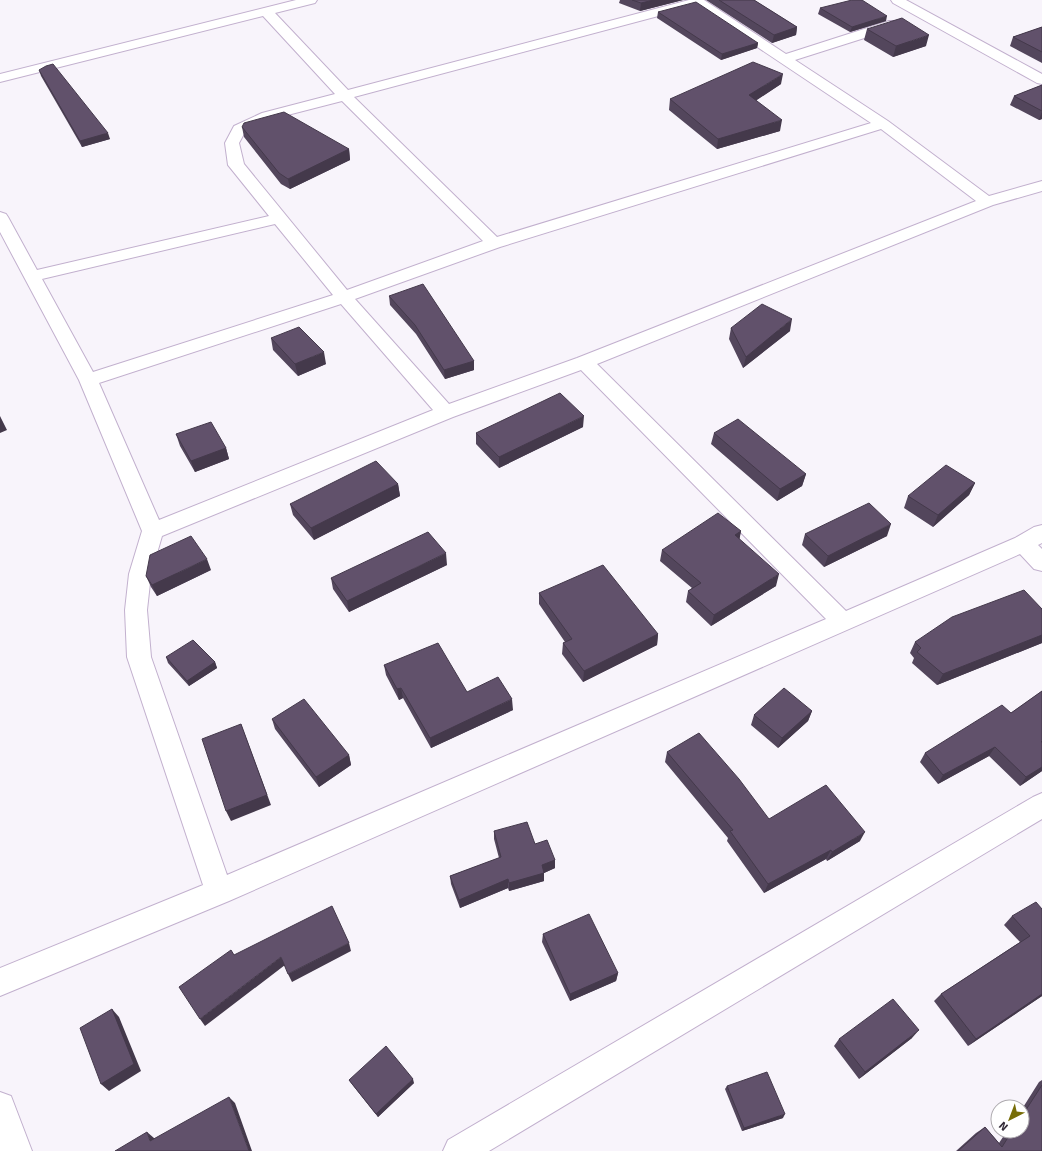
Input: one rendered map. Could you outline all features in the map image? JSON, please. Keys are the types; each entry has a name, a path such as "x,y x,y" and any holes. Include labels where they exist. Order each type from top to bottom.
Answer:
{"street":[{"path":"0,78 311,0"},
{"path":"897,0 1042,80"},
{"path":"446,412 344,297 236,165 232,143 239,129 267,116 697,1 883,124 987,202"},
{"path":"266,11 345,96 494,243"},
{"path":"784,59 924,15"},
{"path":"88,380 344,297 494,243 883,124"},
{"path":"153,531 446,412 584,362 987,202 1042,186"},
{"path":"0,217 88,380 153,531 140,574 136,610 139,657 219,892"},
{"path":"32,276 279,218"},
{"path":"584,362 843,622"},
{"path":"0,982 219,892 843,622 1032,538 1042,563"},
{"path":"459,1151 1042,805"},
{"path":"0,1107 16,1151"}],"building":[{"path":"632,0 654,0 641,3"},
{"path":"719,0 754,0 797,27 774,35"},
{"path":"852,0 862,0 887,16 852,27 820,8"},
{"path":"696,2 758,43 722,54 658,12"},
{"path":"902,18 929,35 896,46 867,29"},
{"path":"1042,27 1042,52 1013,37"},
{"path":"753,62 783,74 749,95 782,120 718,139 670,99"},
{"path":"53,64 108,133 80,141 39,70"},
{"path":"1042,85 1042,111 1014,96"},
{"path":"284,112 349,149 288,179 279,173 242,127 244,123"},
{"path":"423,284 474,361 444,370 415,325 389,296"},
{"path":"762,304 792,319 746,357 731,328"},
{"path":"299,327 324,352 295,364 271,338"},
{"path":"560,393 584,416 499,457 476,433"},
{"path":"738,419 806,474 780,489 714,433"},
{"path":"211,422 226,448 191,461 176,434"},
{"path":"376,461 398,484 311,528 290,504"},
{"path":"946,465 975,483 938,515 908,496"},
{"path":"869,503 891,524 828,556 805,534"},
{"path":"718,513 741,531 735,535 779,574 714,615 688,591 701,583 662,550"},
{"path":"428,532 446,553 347,601 331,578"},
{"path":"191,536 207,559 152,585 146,576 150,555"},
{"path":"603,565 658,634 584,671 563,643 572,639 539,593"},
{"path":"1024,590 1042,609 1042,635 943,674 917,652 921,648 915,642 952,617"},
{"path":"193,640 215,662 187,681 166,657"},
{"path":"438,643 467,692 498,677 512,699 430,738 401,688 397,689 384,665"},
{"path":"784,688 812,711 782,738 754,715"},
{"path":"1042,691 1042,767 1026,777 995,747 943,775 925,753 1002,705 1011,713"},
{"path":"304,699 349,755 316,777 272,719"},
{"path":"241,724 267,795 226,811 202,739"},
{"path":"699,733 739,779 769,819 826,785 865,832 832,852 831,850 768,884 730,831 733,830 667,752"},
{"path":"527,822 535,844 547,840 555,860 542,865 544,873 509,883 508,879 459,900 450,876 501,857 494,831"},
{"path":"1036,902 1042,909 1042,994 976,1039 941,994 1030,936 1012,916"},
{"path":"332,906 349,943 288,974 281,957 200,1019 179,987 231,950 234,955"},
{"path":"589,914 618,973 570,994 543,934"},
{"path":"893,999 919,1030 865,1072 839,1039"},
{"path":"112,1009 134,1064 101,1084 80,1028"},
{"path":"386,1046 413,1079 376,1114 349,1080"},
{"path":"767,1072 785,1114 744,1128 727,1086"},
{"path":"1042,1085 1042,1151 958,1151 985,1127 990,1133 990,1139 995,1139 1002,1147 1007,1139 1030,1139 1030,1104"},
{"path":"229,1097 249,1151 115,1151 147,1132 150,1141"}]}
